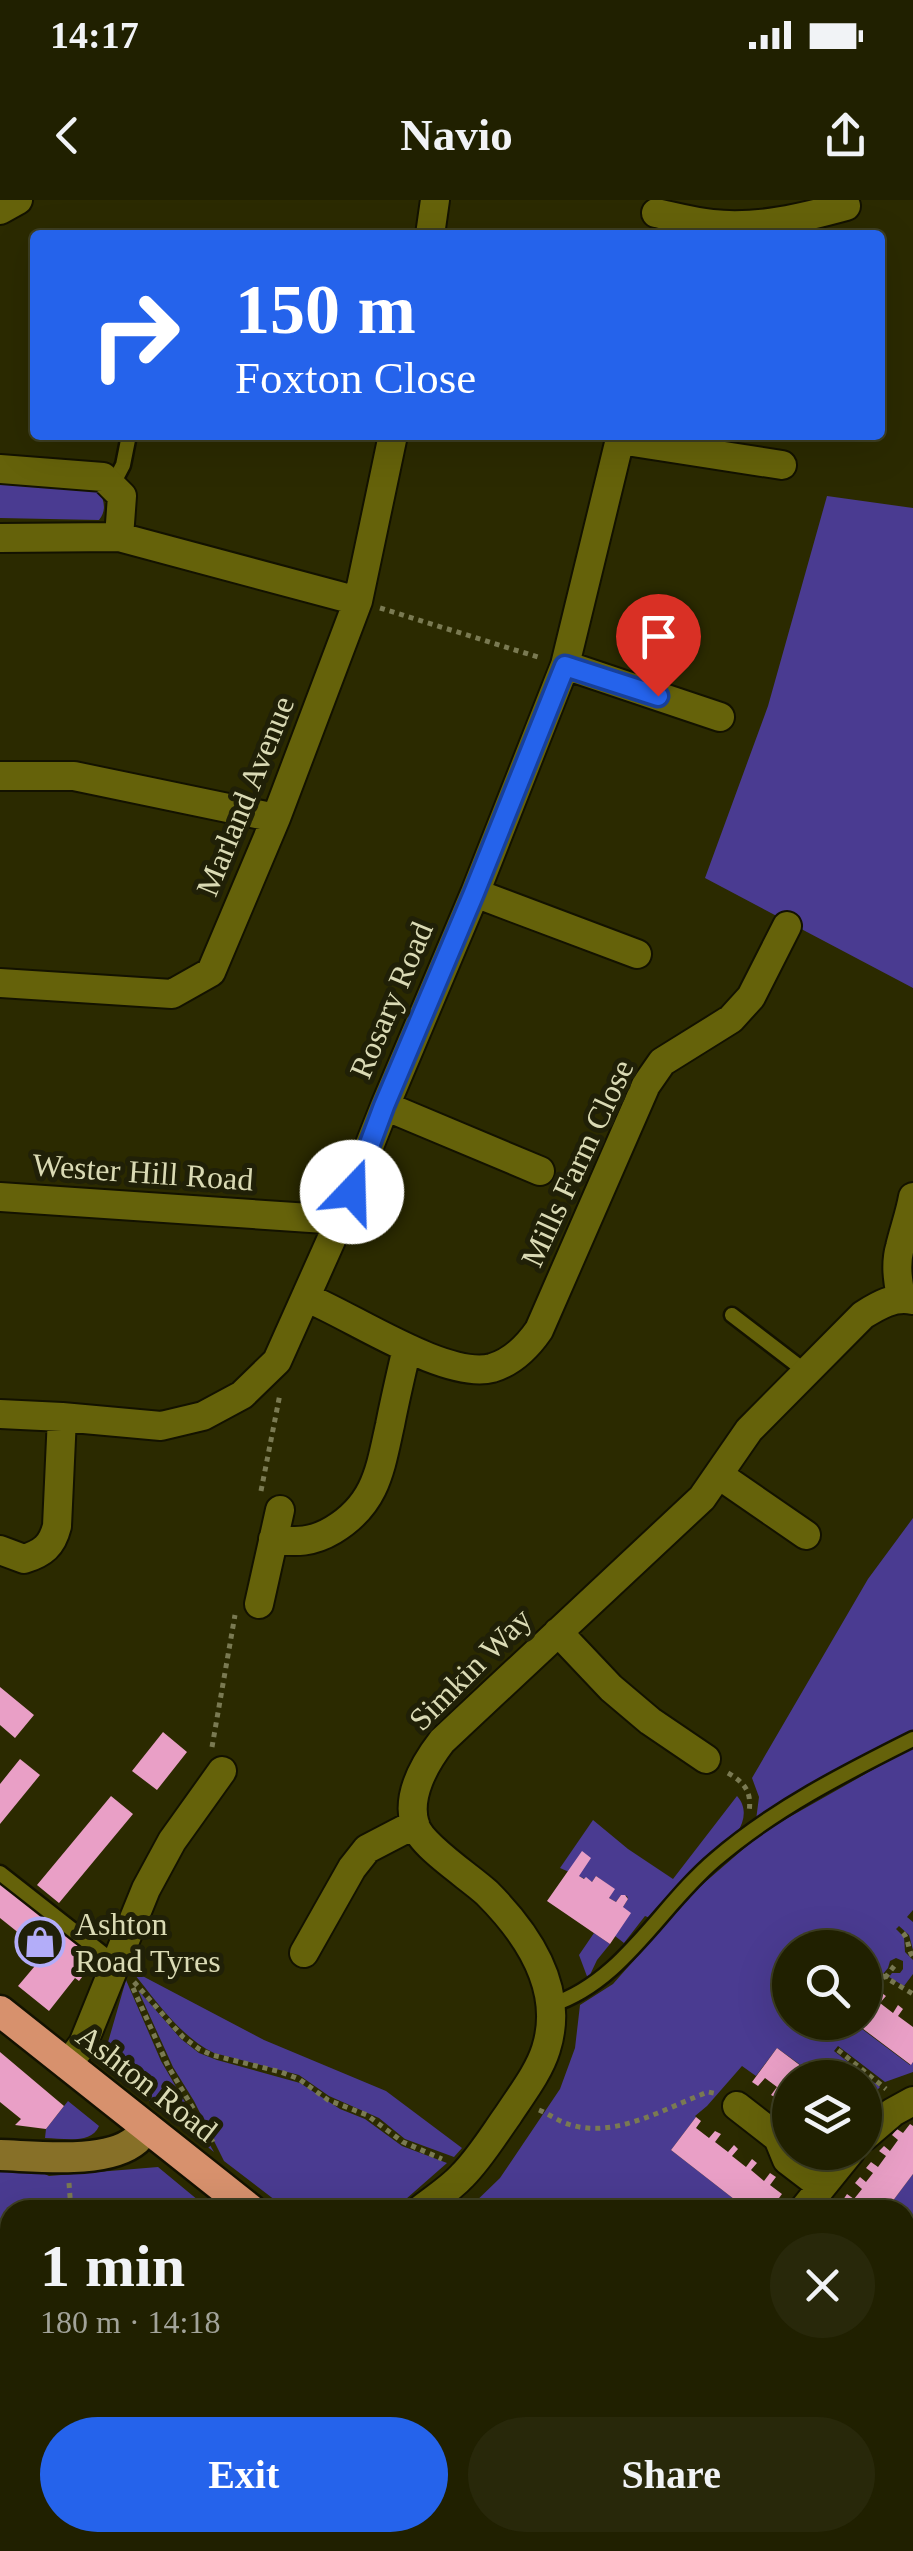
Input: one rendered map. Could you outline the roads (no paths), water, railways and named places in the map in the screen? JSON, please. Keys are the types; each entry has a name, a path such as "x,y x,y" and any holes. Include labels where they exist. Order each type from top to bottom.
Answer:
{"highway":[{"name":"Ashton Road","path":"0,2012 238,2200"}],"street":[{"path":"0,210 18,200"},
{"path":"431,230 435,200"},
{"path":"656,216 713,224 767,224 846,206"},
{"name":"Marland Avenue","path":"0,984 172,994 211,972 276,818 358,601 393,440"},
{"name":"Rosary Road","path":"0,1414 161,1426 204,1416 242,1394 277,1361 340,1220 565,666 619,440"},
{"path":"637,440 782,465"},
{"path":"0,469 103,477 122,496 119,537"},
{"path":"0,538 119,537 358,601"},
{"path":"565,666 720,717"},
{"path":"0,776 74,776 276,818"},
{"path":"474,893 636,954"},
{"name":"Mills Farm Close","path":"307,1298 406,1348 460,1368 494,1368 528,1346 539,1330 646,1085 662,1062 731,1019 751,997 786,926"},
{"path":"384,1106 540,1171"},
{"name":"Wester Hill Road","path":"0,1197 340,1220"},
{"path":"907,1299 897,1270 913,1197"},
{"name":"Simkin Way","path":"414,1824 416,1792 430,1756 442,1741 702,1498 748,1430 863,1315 883,1304 907,1299"},
{"path":"273,1539 298,1543 322,1536 356,1514 369,1498 378,1475 406,1348"},
{"path":"0,1550 24,1560 46,1550 54,1537 62,1417"},
{"path":"719,1476 783,1506 806,1534"},
{"path":"259,1604 280,1510"},
{"path":"558,1632 611,1688 667,1724 706,1759"},
{"path":"67,2065 83,2044 146,1889 172,1841 222,1770"},
{"path":"304,1953 318,1908 368,1849 414,1824 430,1846 486,1893 532,1949 551,2005 545,2054 462,2176 432,2200"},
{"path":"882,2121 903,2100"},
{"path":"737,2106 778,2138 787,2160 821,2186"},
{"path":"0,2155 68,2157 107,2152 134,2142 146,2127"},
{"path":"810,2200 835,2170"}],"lane":[{"path":"112,486 123,465 128,440"},
{"path":"732,1315 805,1372"},
{"path":"551,2005 573,1998 608,1975 672,1901 746,1835 812,1792 913,1739"},
{"path":"0,1873 116,1964"}],"place":[{"name":"Ashton Road Tyres","path":"40,1942"}]}
